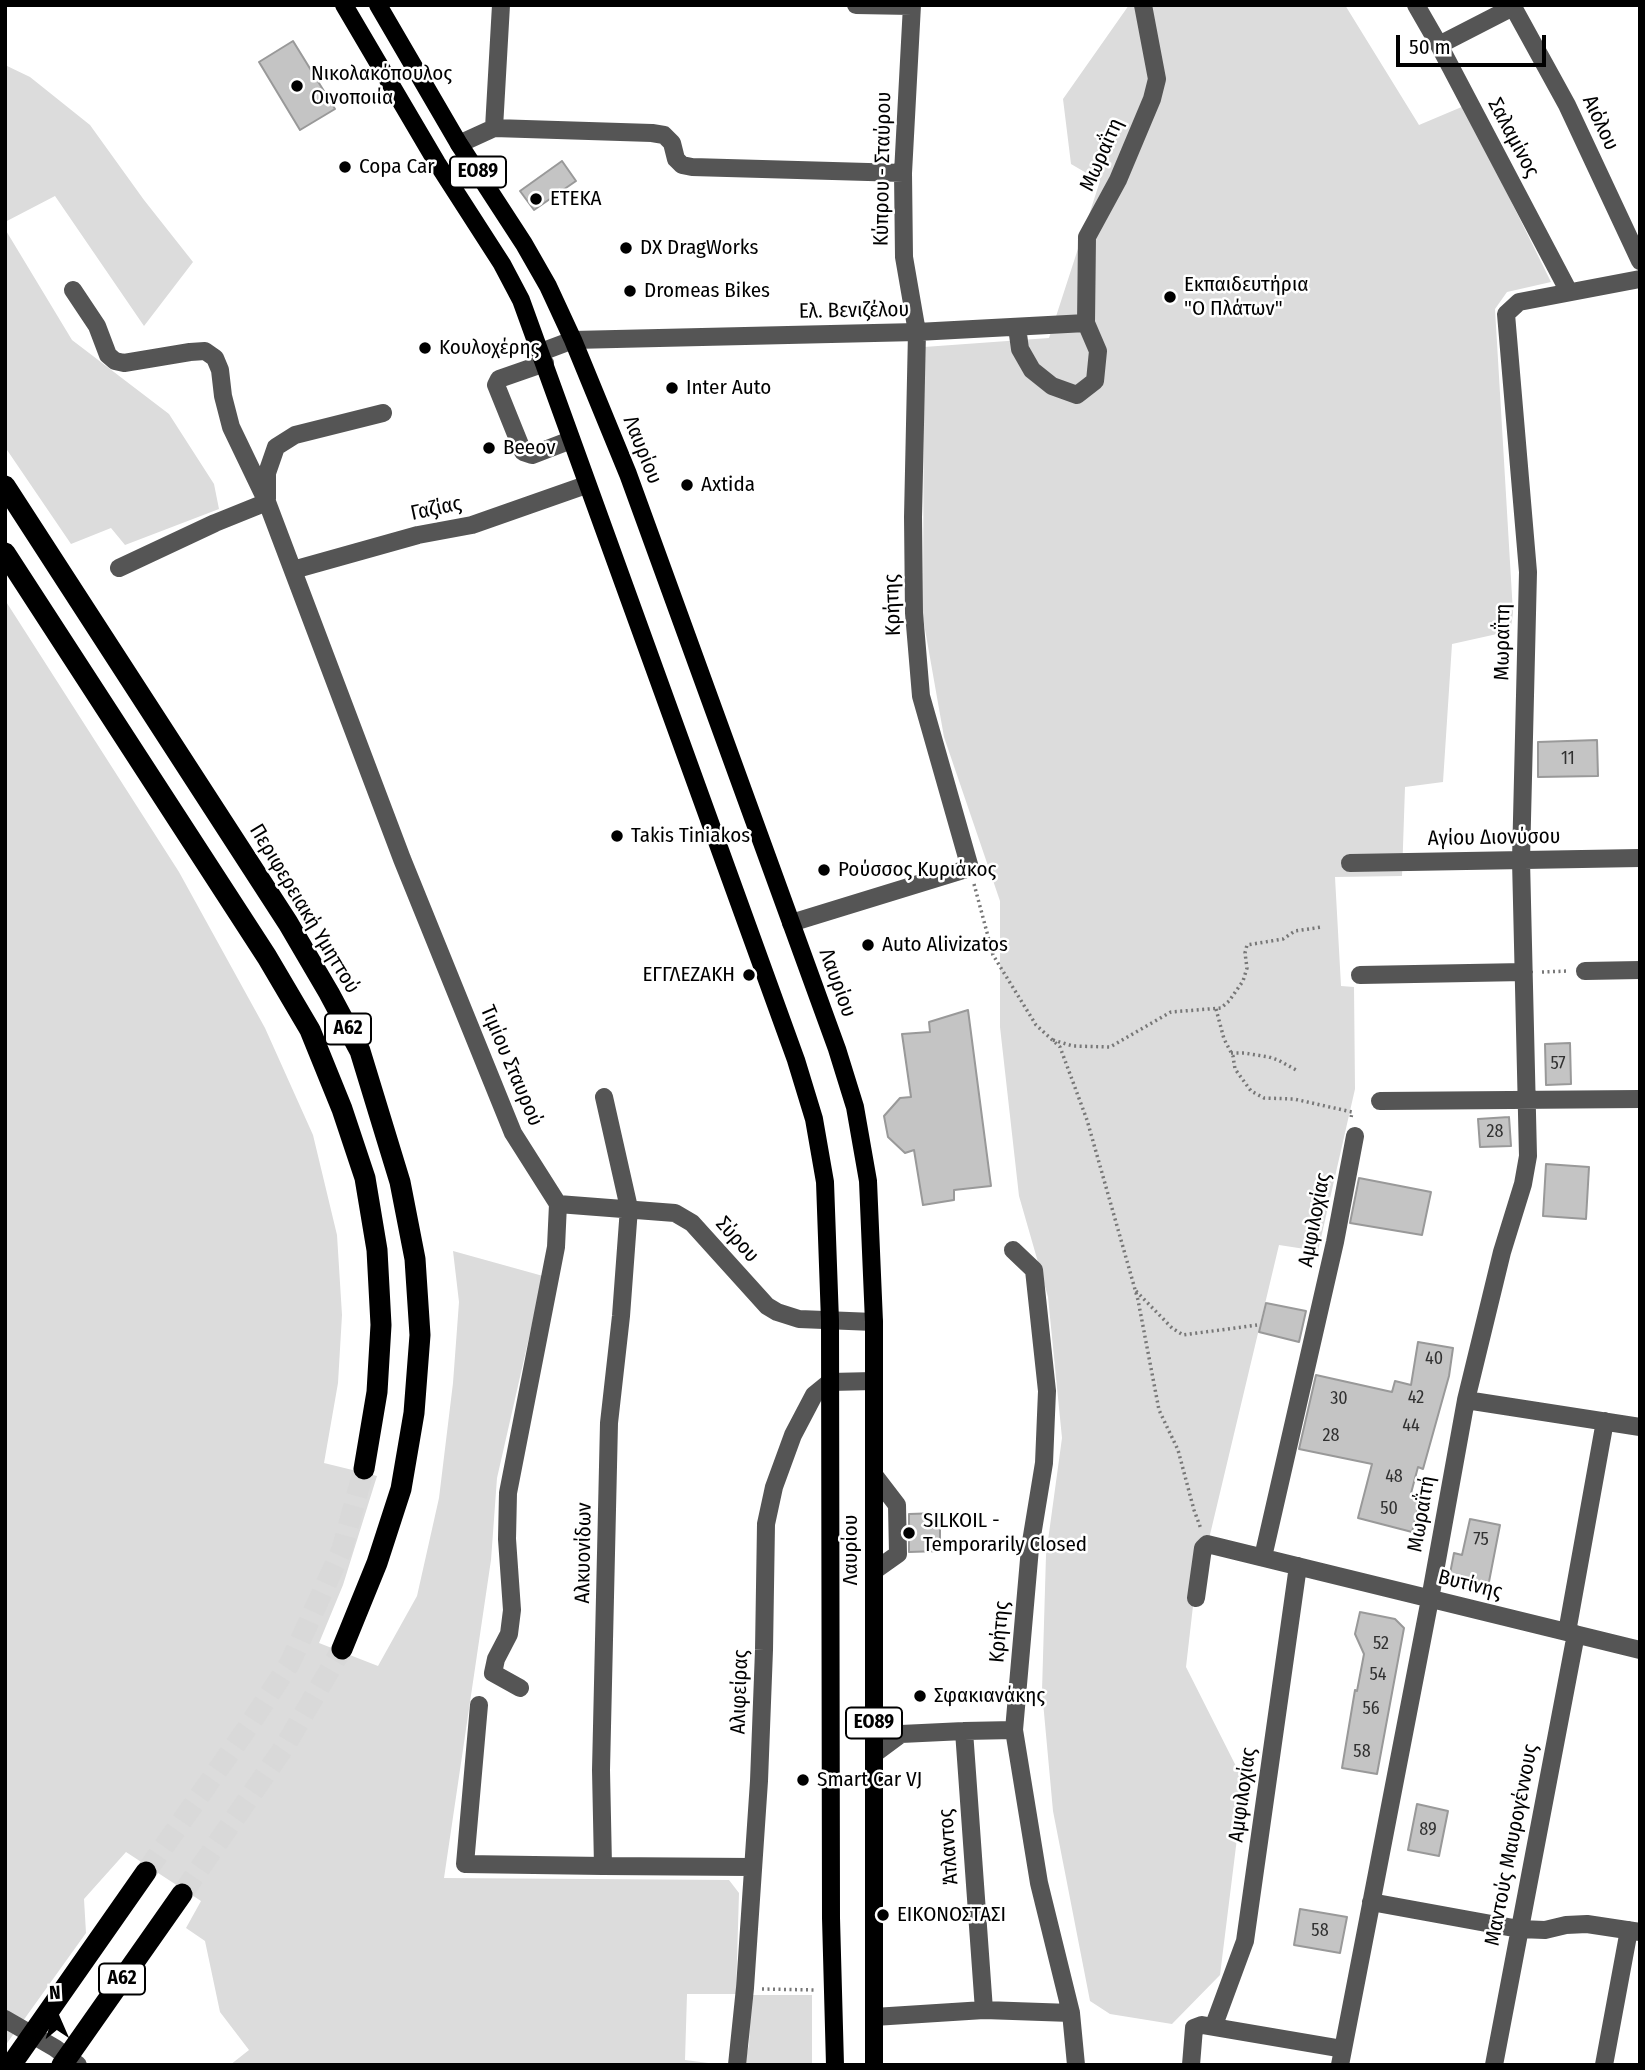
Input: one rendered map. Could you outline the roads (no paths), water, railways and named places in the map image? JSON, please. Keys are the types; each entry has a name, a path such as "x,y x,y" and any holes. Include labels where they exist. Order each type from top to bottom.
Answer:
{"highway":[{"name":"Περιφερειακή Υμηττού","path":"5,486 288,923 329,993 360,1051 394,1158 415,1259 421,1335 418,1374 401,1489 377,1563 342,1650"},
{"name":"Α62","path":"5,554 267,957 310,1030 342,1108 365,1178 377,1250 381,1325 377,1392 363,1469"},
{"name":"Α62","path":"11,2065 146,1872"},
{"name":"Α62","path":"62,2065 182,1894"}],"main road":[{"name":"Λαυρίου","path":"344,5 437,163 502,264 521,300 796,1060 814,1119 825,1182 830,1321 835,2065"},
{"name":"Λαυρίου","path":"378,5 459,144 524,244 548,286 573,340 628,474 837,1049 859,1126 868,1181 874,1322 874,2065"}],"street":[{"path":"494,128 500,5"},
{"path":"856,5 912,6"},
{"name":"Μωραΐτη","path":"1017,327 1020,349 1032,370 1052,386 1077,395 1095,381 1097,351 1086,323 1087,237 1118,180 1152,99 1157,79 1143,5"},
{"name":"Σαλαμίνος","path":"1416,5 1569,292"},
{"name":"Κύπρου - Σταύρου","path":"912,6 903,173 904,257 917,332"},
{"name":"Αιόλου","path":"1439,45 1513,6 1567,104 1640,261"},
{"path":"459,144 494,128 652,133 664,135 671,144 676,159 692,167 903,173"},
{"path":"1569,292 1640,279"},
{"name":"Τιμίου Σταυρού","path":"73,290 97,326 108,355 116,362 205,351 215,358 220,370 231,427 267,502 402,859 513,1133 558,1204"},
{"name":"Μωραΐτη","path":"1524,972 1521,860 1528,572 1506,314 1519,302 1569,292"},
{"name":"Ελ. Βενιζέλου","path":"571,440 532,455 523,452 496,385 499,379 573,340 917,332 1086,323"},
{"name":"Κρήτης","path":"791,922 970,868 920,696 914,613 913,517 917,332"},
{"path":"119,568 267,502 267,473 276,447 295,435 383,413"},
{"name":"Γαζίας","path":"293,570 418,535 472,525 586,485"},
{"name":"Αγίου Διονύσου","path":"1350,863 1640,858"},
{"path":"1585,971 1640,970"},
{"path":"1360,975 1524,972"},
{"name":"Μωραΐτή","path":"1341,2057 1466,1400 1502,1252 1527,1167 1529,1138 1524,972"},
{"name":"Αλκυονίδων","path":"603,1866 601,1770 610,1423 629,1209 604,1097"},
{"path":"1380,1101 1640,1100"},
{"name":"Αμφιλοχίας","path":"1263,1558 1335,1242 1354,1136"},
{"path":"520,1688 493,1673 496,1659 509,1634 512,1611 507,1539 508,1493 556,1247 558,1204"},
{"name":"Σύρου","path":"558,1204 675,1213 692,1223 767,1306 788,1317 874,1322"},
{"name":"Κρήτης","path":"1013,1250 1034,1270 1048,1391 1044,1463 1030,1548 1014,1730 1039,1884 1070,2013 1076,2065"},
{"path":"830,1382 874,1381"},
{"name":"Αλιφείρας","path":"737,2065 746,1988 759,1781 766,1524 774,1487 801,1417 814,1395 830,1382"},
{"path":"1466,1400 1640,1427"},
{"name":"Μαντούς Μαυρογέννους","path":"1494,2065 1571,1633 1605,1421"},
{"name":"Βυτίνης","path":"1196,1598 1205,1547 1298,1566 1640,1650"},
{"name":"Αμφιλοχίας","path":"1214,2025 1245,1941 1298,1566"},
{"path":"479,1705 465,1864 752,1867"},
{"path":"874,1754 901,1734 1014,1730"},
{"name":"Άτλαντος","path":"964,1731 984,2010"},
{"path":"1371,1902 1518,1929 1545,1930 1587,1924 1634,1931 1604,2065"},
{"path":"874,2017 984,2010 1070,2013"},
{"path":"11,2021 78,2065"},
{"path":"1191,2065 1194,2028 1202,2025 1214,2025 1341,2057"}],"tunnel":[{"path":"146,1872 290,1663 342,1549 364,1469"},
{"path":"182,1894 285,1746 342,1649"}],"place":[{"name":"Νικολακόπουλος Οινοποιία","path":"297,86"},
{"name":"Copa Car","path":"345,167"},
{"name":"ΕΤΕΚΑ","path":"536,199"},
{"name":"DX DragWorks","path":"626,248"},
{"name":"Dromeas Bikes","path":"630,291"},
{"name":"Εκπαιδευτήρια \"Ο Πλάτων\"","path":"1170,297"},
{"name":"Κουλοχέρης","path":"425,348"},
{"name":"Inter Auto","path":"672,388"},
{"name":"Beeov","path":"489,448"},
{"name":"Axtida","path":"687,485"},
{"name":"Takis Tiniakos","path":"617,836"},
{"name":"Ρούσσος Κυριάκος","path":"824,870"},
{"name":"Auto Alivizatos","path":"868,945"},
{"name":"ΕΓΓΛΕΖΑΚΗ","path":"749,975"},
{"name":"SILKOIL - Temporarily Closed","path":"909,1533"},
{"name":"Σφακιανάκης","path":"920,1696"},
{"name":"Smart Car VJ","path":"803,1780"},
{"name":"ΕΙΚΟΝΟΣΤΑΣΙ","path":"883,1915"}]}
